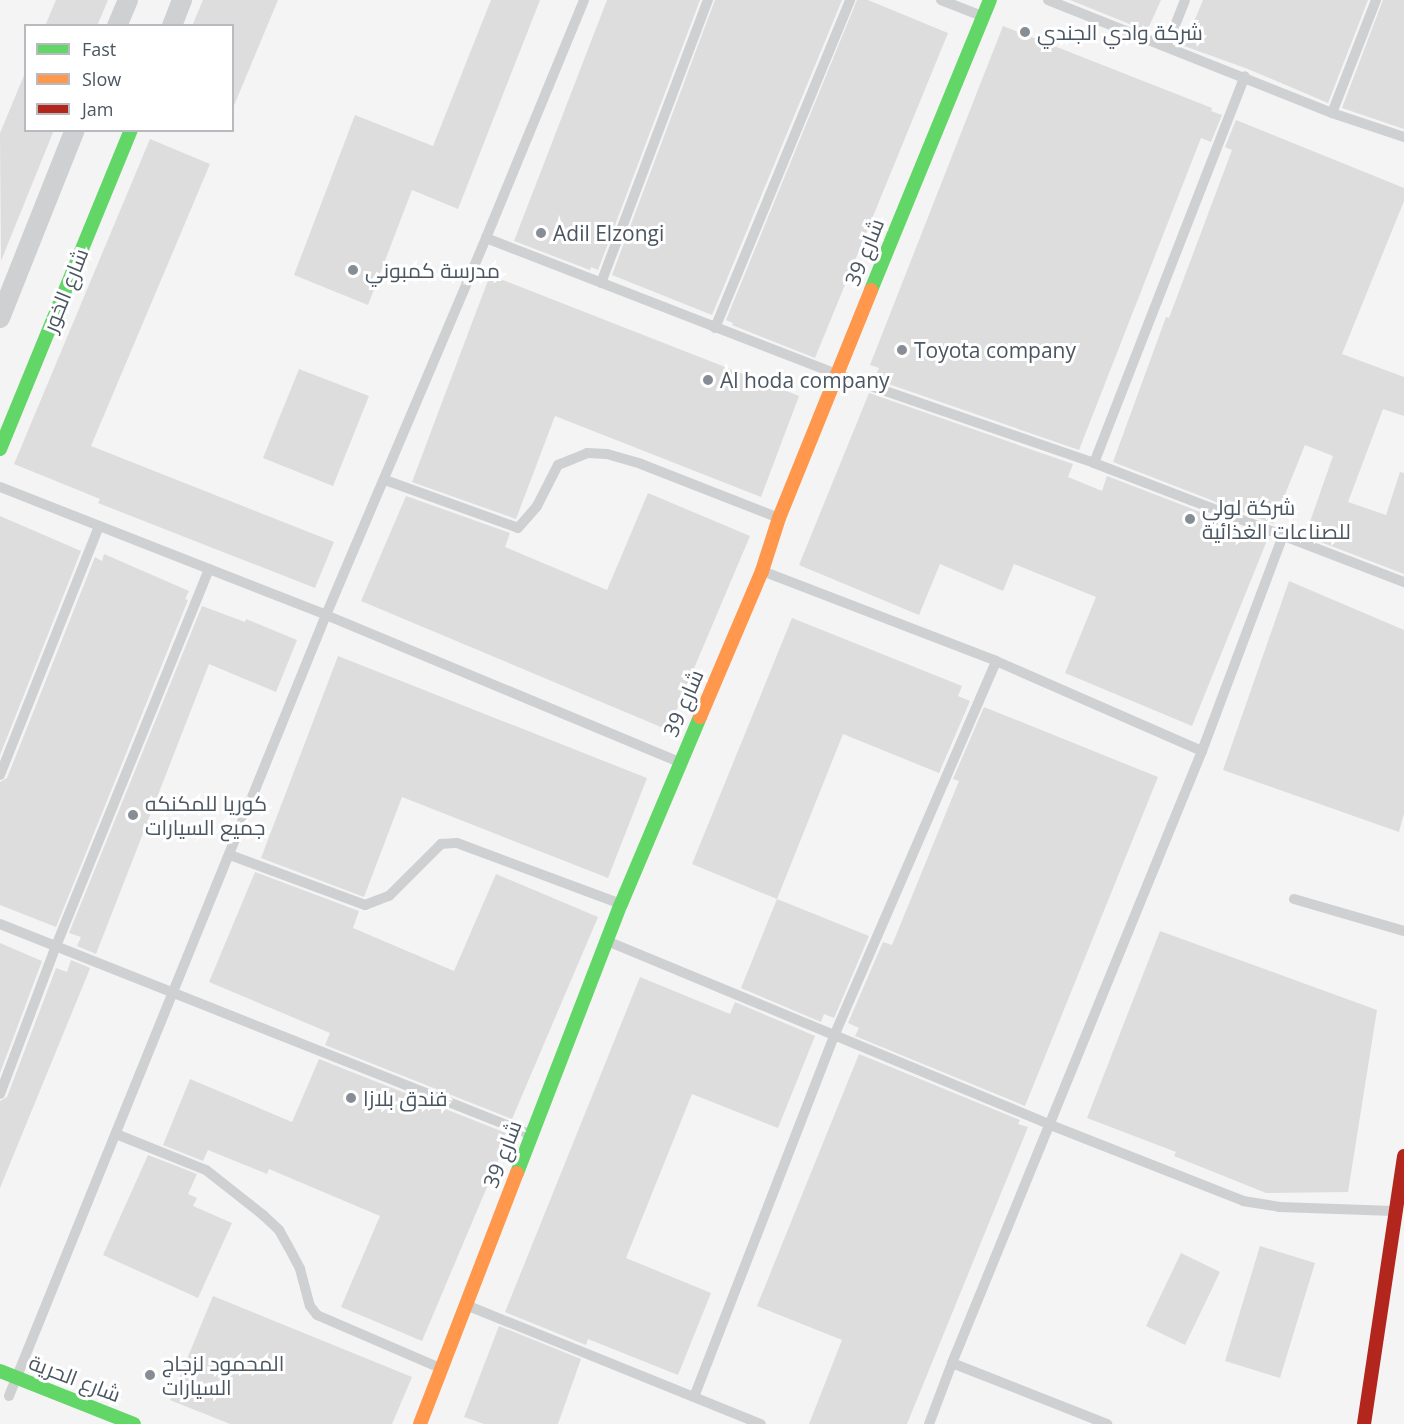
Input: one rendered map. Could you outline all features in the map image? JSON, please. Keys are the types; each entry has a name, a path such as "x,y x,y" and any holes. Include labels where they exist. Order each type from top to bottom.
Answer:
{"street":[{"path":"118,24 128,0"},
{"path":"173,24 182,0"},
{"name":"شارع 39","path":"420,1424 606,941 762,571 779,518 836,374 990,0"},
{"path":"0,318 74,132"},
{"name":"شارع الخور","path":"0,449 130,132"},
{"path":"1364,1424 1401,1213 1404,1156"},
{"name":"شارع الحرية","path":"0,1371 134,1424"}],"lane":[{"path":"9,1396 171,993 231,855 326,615 385,480 584,0"},
{"path":"601,283 708,0"},
{"path":"715,328 850,0"},
{"path":"941,0 983,16"},
{"path":"1048,0 1245,76 1332,113 1404,137"},
{"path":"1167,46 1185,0"},
{"path":"1332,113 1376,0"},
{"path":"1094,463 1245,76"},
{"path":"486,238 836,374 1094,463 1404,582"},
{"path":"385,480 518,528 537,506 558,465 587,453 607,454 641,464 779,518"},
{"path":"0,487 326,615 680,762"},
{"path":"0,775 99,526"},
{"path":"929,1424 1048,1124 1202,751 1283,535"},
{"path":"0,1094 56,946 209,569"},
{"path":"762,571 996,660 1202,751"},
{"path":"694,1397 834,1036 996,660"},
{"path":"231,855 366,905 389,896 441,844 457,843 621,904"},
{"path":"1293,899 1404,932"},
{"path":"0,924 532,1136"},
{"path":"606,941 1048,1124 1243,1201 1279,1207 1401,1213"},
{"path":"116,1134 206,1170 263,1215 279,1230 288,1246 300,1269 310,1306 317,1315 442,1369"},
{"path":"466,1305 761,1424"},
{"path":"952,1363 1107,1424"}],"building":[{"path":"56,0 108,0 98,24 46,24"},
{"path":"203,0 278,0 234,106 234,24 193,24"},
{"path":"491,0 540,0 458,209 412,190 368,305 294,275 355,115 433,146"},
{"path":"607,0 700,0 598,270 591,267 590,270 514,241"},
{"path":"715,0 842,0 712,315 612,275"},
{"path":"857,0 868,0 948,33 815,358 732,325 733,323 726,320"},
{"path":"1070,0 1161,0 1147,31"},
{"path":"1203,0 1368,0 1328,103 1248,69 1184,46"},
{"path":"1383,0 1404,0 1404,129 1342,108"},
{"path":"1003,26 1212,108 1211,111 1222,115 1211,142 1201,138 1079,450 874,379 879,368 870,365"},
{"path":"24,75 24,132 53,132 1,261 0,133"},
{"path":"1236,120 1404,188 1404,201 1342,354 1404,377 1404,416 1383,409 1348,502 1386,515 1400,472 1404,473 1404,574 1305,536 1333,456 1305,445 1273,524 1113,462 1166,317 1169,318 1232,150 1225,147"},
{"path":"150,139 210,164 91,446 334,542 315,588 98,503 100,499 14,464"},
{"path":"490,275 799,396 761,497 555,416 516,519 412,482"},
{"path":"299,369 369,396 333,486 263,458"},
{"path":"869,393 1073,464 1068,477 1102,491 1107,476 1268,538 1192,726 1065,673 1096,597 1014,564 1003,591 940,564 919,615 799,565"},
{"path":"648,493 750,536 668,730 361,601 406,496 510,533 505,547 607,590"},
{"path":"0,516 81,551 0,755"},
{"path":"104,554 189,591 185,599 188,600 56,927 0,905 0,782 7,778 95,557 102,561"},
{"path":"1289,581 1404,630 1404,813 1399,832 1223,770"},
{"path":"202,606 245,622 246,619 297,640 276,692 209,664 96,954 77,946 81,937 69,933"},
{"path":"792,618 962,686 958,696 970,701 939,773 843,734 777,899 692,864"},
{"path":"338,656 647,778 608,878 402,797 364,897 261,858"},
{"path":"984,707 1158,777 1025,1106 855,1036 859,1028 848,1023 883,942 892,945 959,781 953,779"},
{"path":"255,872 359,911 353,928 454,971 496,874 598,917 512,1119 325,1045 330,1033 209,982"},
{"path":"777,899 869,936 834,1018 824,1014 821,1022 741,988"},
{"path":"1160,931 1377,1010 1348,1192 1266,1193 1174,1156 1176,1152 1087,1118"},
{"path":"0,943 42,961 0,1073"},
{"path":"71,960 90,968 0,1188 0,1101 7,1097 56,968 67,972"},
{"path":"640,977 730,1014 735,1002 815,1036 778,1128 692,1094 626,1258 711,1293 678,1375 588,1339 586,1345 505,1312"},
{"path":"859,1054 1020,1120 1018,1124 1028,1127 907,1424 809,1424 842,1340 757,1306"},
{"path":"319,1059 506,1133 503,1140 506,1142 422,1341 341,1307 380,1216 269,1169 267,1174 208,1150 203,1161 163,1145 190,1079 292,1122"},
{"path":"148,1155 197,1174 188,1194 197,1198 193,1206 232,1223 198,1298 103,1255"},
{"path":"1260,1246 1315,1263 1280,1378 1225,1361"},
{"path":"1181,1253 1220,1272 1185,1345 1146,1326"},
{"path":"213,1296 412,1377 392,1424 230,1424 170,1400"},
{"path":"499,1326 581,1359 558,1424 484,1424 464,1417"}],"traffic: fast":[{"path":"871,290 990,0"},
{"path":"0,449 130,132"},
{"path":"517,1173 621,904 700,717"},
{"path":"0,1371 134,1424"}],"traffic: slow":[{"path":"700,717 762,571 779,518 871,290"},
{"path":"420,1424 517,1173"}],"traffic: jam":[{"path":"1364,1424 1404,1156"}],"place":[{"name":"شركة وادي الجندي","path":"1025,32"},
{"name":"Adil Elzongi","path":"541,233"},
{"name":"مدرسة كمبوني","path":"353,270"},
{"name":"Toyota company","path":"902,350"},
{"name":"Al hoda company","path":"708,380"},
{"name":"شركة لولي للصناعات الغذائية","path":"1190,519"},
{"name":"كوريا للمكنكه جميع السيارات","path":"133,815"},
{"name":"فندق بلازا","path":"351,1098"},
{"name":"المحمود لزجاج السيارات","path":"150,1375"}]}
